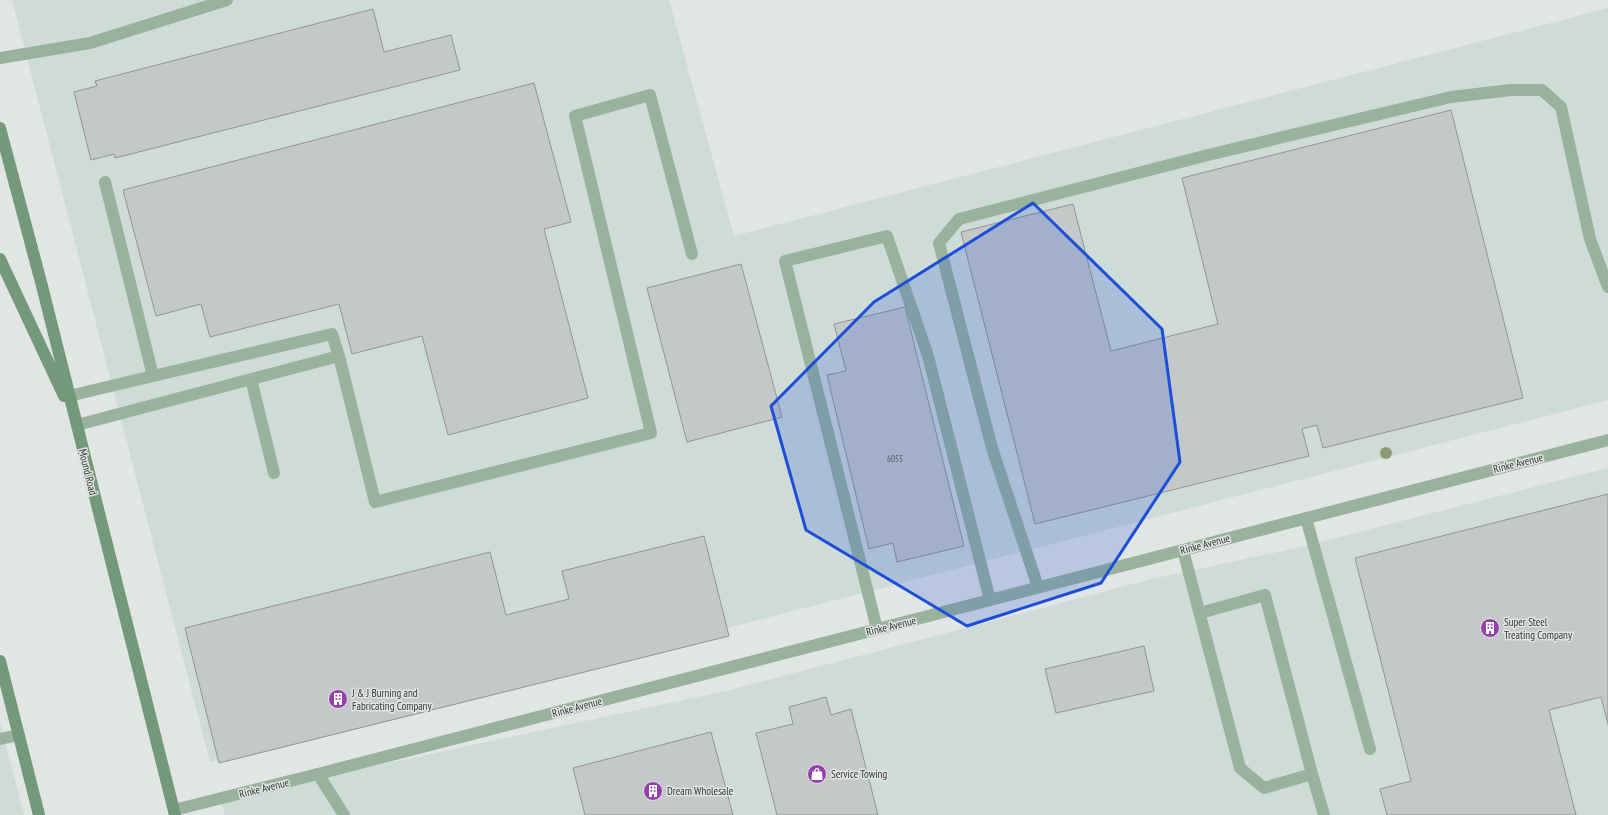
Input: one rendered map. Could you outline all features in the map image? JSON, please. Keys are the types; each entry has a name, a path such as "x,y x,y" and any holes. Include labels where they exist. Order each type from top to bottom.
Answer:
{"main road":[{"name":"Mound Road","path":"0,128 77,425 174,812"},
{"path":"0,259 77,425"},
{"path":"1,669 39,815"}],"street":[{"path":"0,58 90,42 227,0"},
{"path":"1038,587 992,448 939,243 959,219 1208,155 1451,97 1512,90 1542,90 1561,107 1590,239 1608,287"},
{"path":"69,396 332,334 339,356 375,502 651,433 575,116 650,96 692,254"},
{"path":"105,182 153,376"},
{"path":"877,629 785,261 887,236 928,356 990,600"},
{"path":"77,425 339,356"},
{"path":"251,379 274,473"},
{"name":"Rinke Avenue","path":"174,812 1608,440"},
{"path":"1306,518 1370,749"},
{"path":"1183,550 1240,768 1264,788 1312,774"},
{"path":"1200,613 1265,595 1324,815"},
{"path":"0,740 19,735"},
{"path":"318,774 344,815"}],"highlighted area":[{"path":"1033,203 1162,329 1180,462 1101,583 967,626 806,530 771,406 874,302"}],"shaded area":[{"path":"12,0 669,0 734,236 1608,8 1608,400 210,762"},
{"path":"1608,468 1608,815 225,815 220,799 726,691 1152,579 1297,548"},
{"path":"0,722 24,815 0,815"}],"building":[{"path":"373,9 384,52 451,35 460,70 115,158 114,154 91,160 74,92 97,86 95,81"},
{"path":"534,83 571,222 544,229 588,398 448,435 422,336 352,354 339,304 210,337 201,304 156,316 123,190"},
{"path":"1451,110 1523,398 1323,448 1317,425 1302,429 1309,456 1035,524 961,232 1073,204 1111,351 1218,324 1182,178"},
{"path":"741,264 782,417 687,442 647,288"},
{"path":"905,307 964,546 897,562 893,543 869,549 827,375 846,371 834,324"},
{"name":"Super Steel Treating Company","path":"1608,494 1608,724 1601,697 1549,710 1576,815 1387,815 1380,789 1411,781 1355,558"},
{"name":"J & J Burning and Fabricating Company","path":"704,536 729,636 219,763 185,628 490,552 506,615 569,599 562,571"},
{"path":"1144,646 1154,691 1056,713 1045,669"},
{"name":"Service Towing","path":"826,697 831,715 851,709 878,815 777,815 756,733 793,724 789,707"},
{"name":"Dream Wholesale","path":"711,732 733,815 585,815 573,768"}],"place":[{"name":"Super Steel Treating Company","path":"1490,628"},
{"name":"J & J Burning and Fabricating Company","path":"338,699"},
{"name":"Service Towing","path":"817,774"},
{"name":"Dream Wholesale","path":"653,791"}]}
